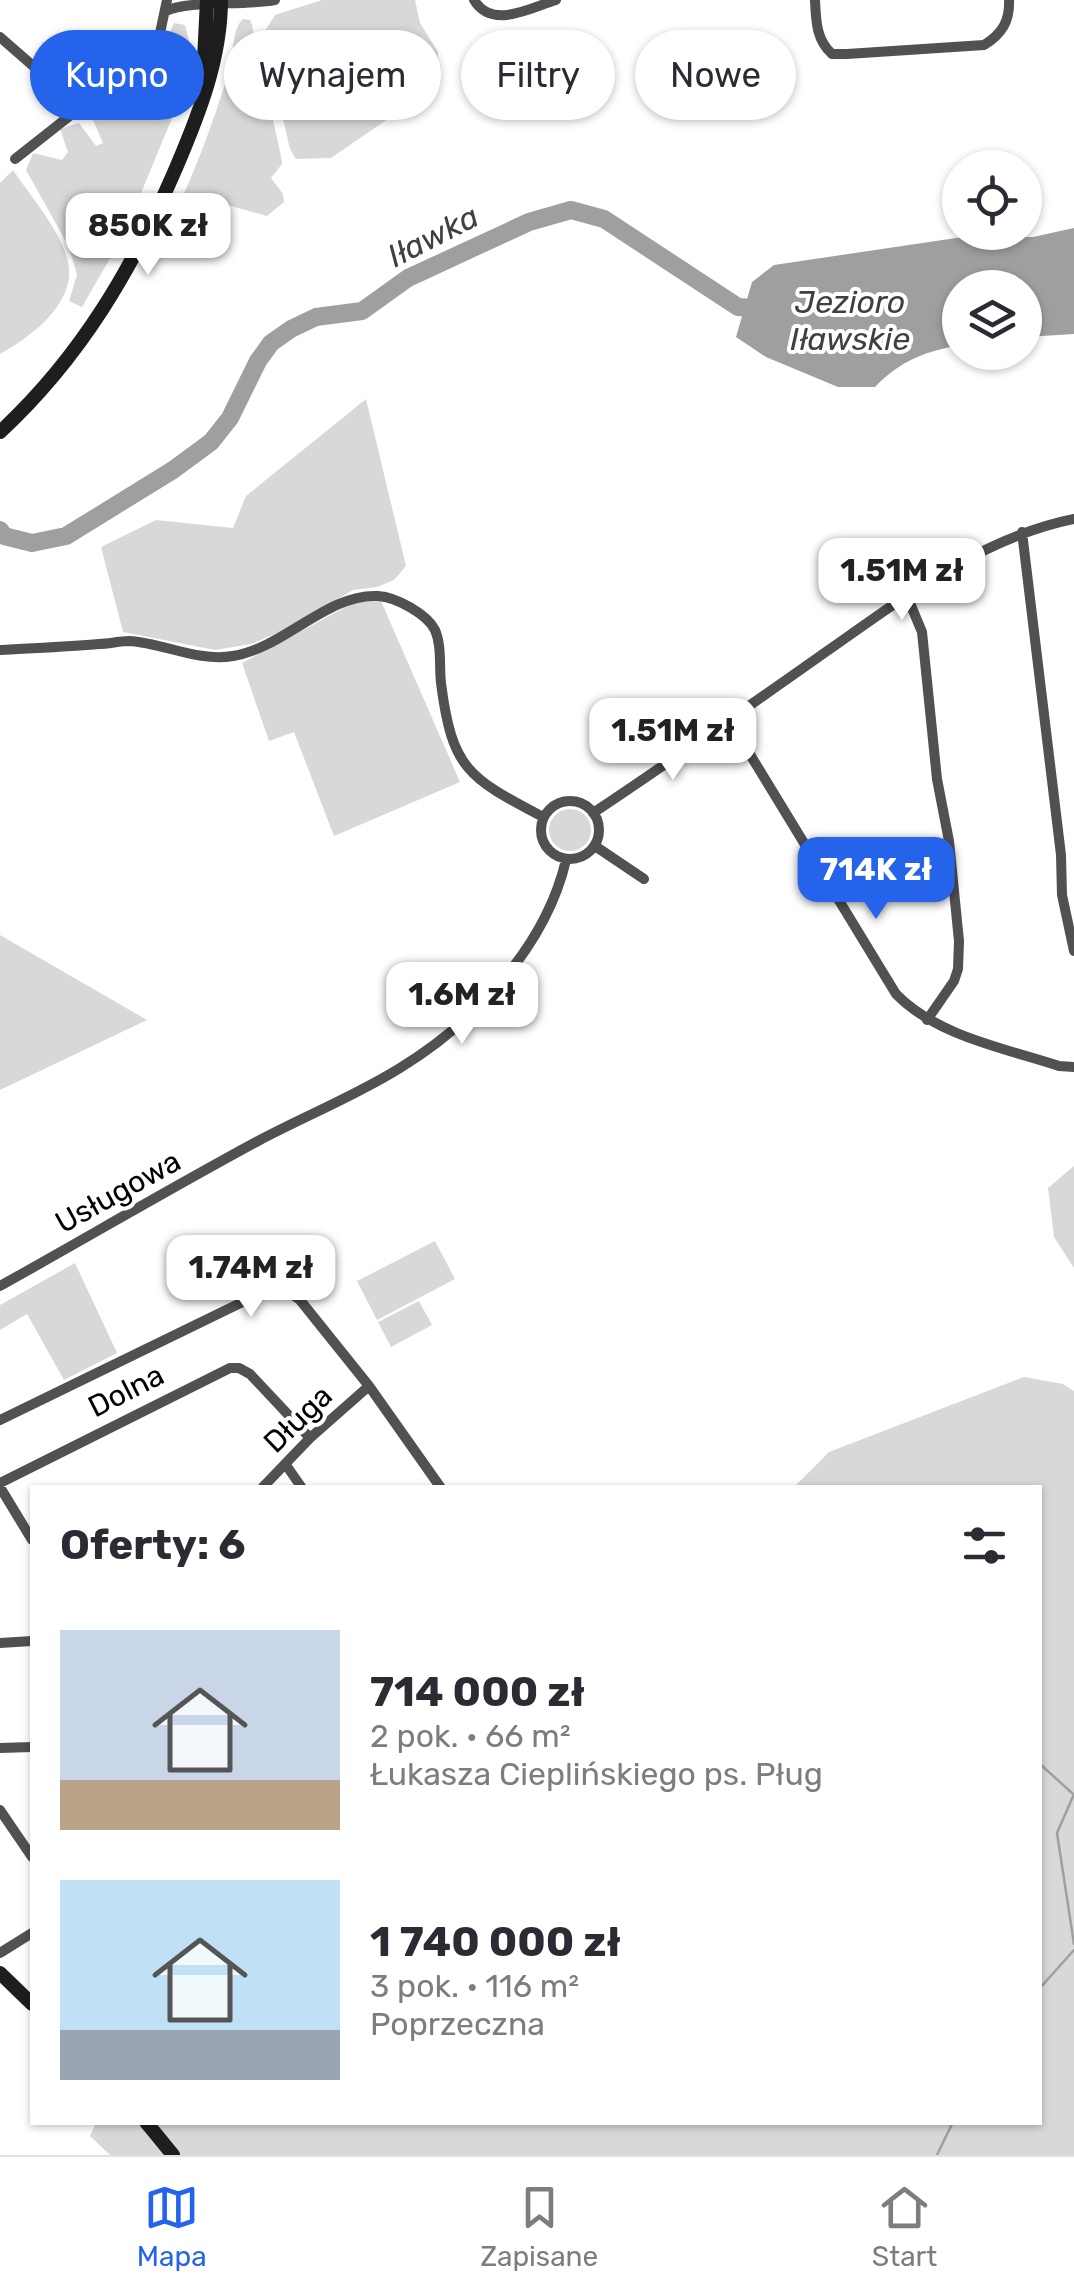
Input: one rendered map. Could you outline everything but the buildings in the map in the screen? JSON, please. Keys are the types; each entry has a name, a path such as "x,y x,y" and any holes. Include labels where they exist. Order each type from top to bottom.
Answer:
{"main road":[{"path":"0,432 42,390 89,333 135,256 164,196 215,60 214,2"},
{"path":"0,1974 30,2002"},
{"path":"0,1986 30,2014"},
{"path":"148,2125 173,2155"}],"street":[{"path":"158,30 167,6 275,0"},
{"path":"474,0 483,12 497,16 556,0"},
{"path":"815,0 824,48 832,54 846,54 984,45 994,39 1009,19 1009,0"},
{"path":"0,36 30,63"},
{"path":"15,159 64,120"},
{"path":"593,813 907,596 1022,532 1074,519"},
{"path":"1022,532 1062,895 1074,951"},
{"path":"0,650 124,641 226,657 291,633 344,601 382,596 433,625 451,738 466,768 491,789 543,817"},
{"path":"907,596 922,632 937,779 949,841 959,955 954,981 927,1020"},
{"path":"729,720 896,994 927,1020 1074,1068"},
{"path":"564,801 578,802 593,813 599,835 582,858 566,860 554,856 544,846 540,832 543,817 551,807 564,801"},
{"path":"594,846 644,878"},
{"name":"Usługowa","path":"0,1286 260,1141 388,1076 464,1020 507,975 538,931 552,906 566,860"},
{"path":"0,1420 274,1288 292,1292 300,1300 369,1386 438,1485"},
{"name":"Dolna","path":"30,1537 0,1485 230,1368 250,1374 310,1438"},
{"name":"Długa","path":"265,1485 310,1438 369,1386"},
{"path":"286,1466 300,1485"},
{"path":"0,1643 30,1642"},
{"path":"0,1748 30,1747"},
{"path":"0,1810 30,1854"},
{"path":"0,1952 30,1934"}],"shaded area":[{"path":"322,0 415,0 424,30 266,30 275,15"},
{"path":"243,19 250,20 253,30 236,30"},
{"path":"174,23 185,25 186,30 171,30"},
{"path":"224,87 224,120 273,120 282,164 271,178 284,202 267,216 228,205 174,233 170,227 173,217"},
{"path":"93,120 171,120 124,234 82,307 69,301 77,275 69,247 26,170 33,153 62,160 68,152 60,129 79,123 96,146 103,143"},
{"path":"283,120 386,120 331,158 296,159"},
{"path":"13,170 57,235 69,274 67,289 50,315 0,354 0,183"},
{"path":"366,399 406,566 394,580 353,590 291,627 251,644 215,650 123,632 101,547 156,520 233,528 246,496"},
{"path":"381,601 460,782 334,836 294,732 269,741 242,663 355,602"},
{"path":"570,809 585,815 591,830 585,845 570,851 555,845 549,830 555,815"},
{"path":"0,935 147,1020 0,1090"},
{"path":"1074,1166 1074,1268 1054,1237 1048,1188"},
{"path":"435,1241 455,1279 377,1320 357,1281"},
{"path":"75,1263 117,1353 64,1380 27,1314 0,1330 0,1305"},
{"path":"419,1301 432,1325 391,1347 378,1322"},
{"path":"1024,1377 1063,1384 1074,1391 1074,2155 110,2155 90,2136 95,2125 1042,2125 1042,1485 796,1485 829,1452"}],"water":[{"name":"Jezioro Iławskie","path":"1074,228 1074,334 1042,336 1042,270 942,270 942,349 914,358 875,387 838,387 766,357 736,337 752,282 774,265 942,240 942,250 1042,250 1042,235"}],"waterway":[{"name":"Iławka","path":"0,530 4,536 32,543 66,536 211,442 230,418 258,361 271,343 291,329 316,317 362,311 408,278 529,222 571,210 604,219 738,307 766,309"},
{"path":"1042,1766 1072,1793"},
{"path":"1074,1794 1057,1833 1074,1944"},
{"path":"1042,1986 1074,1950"},
{"path":"937,2155 952,2125"}]}
